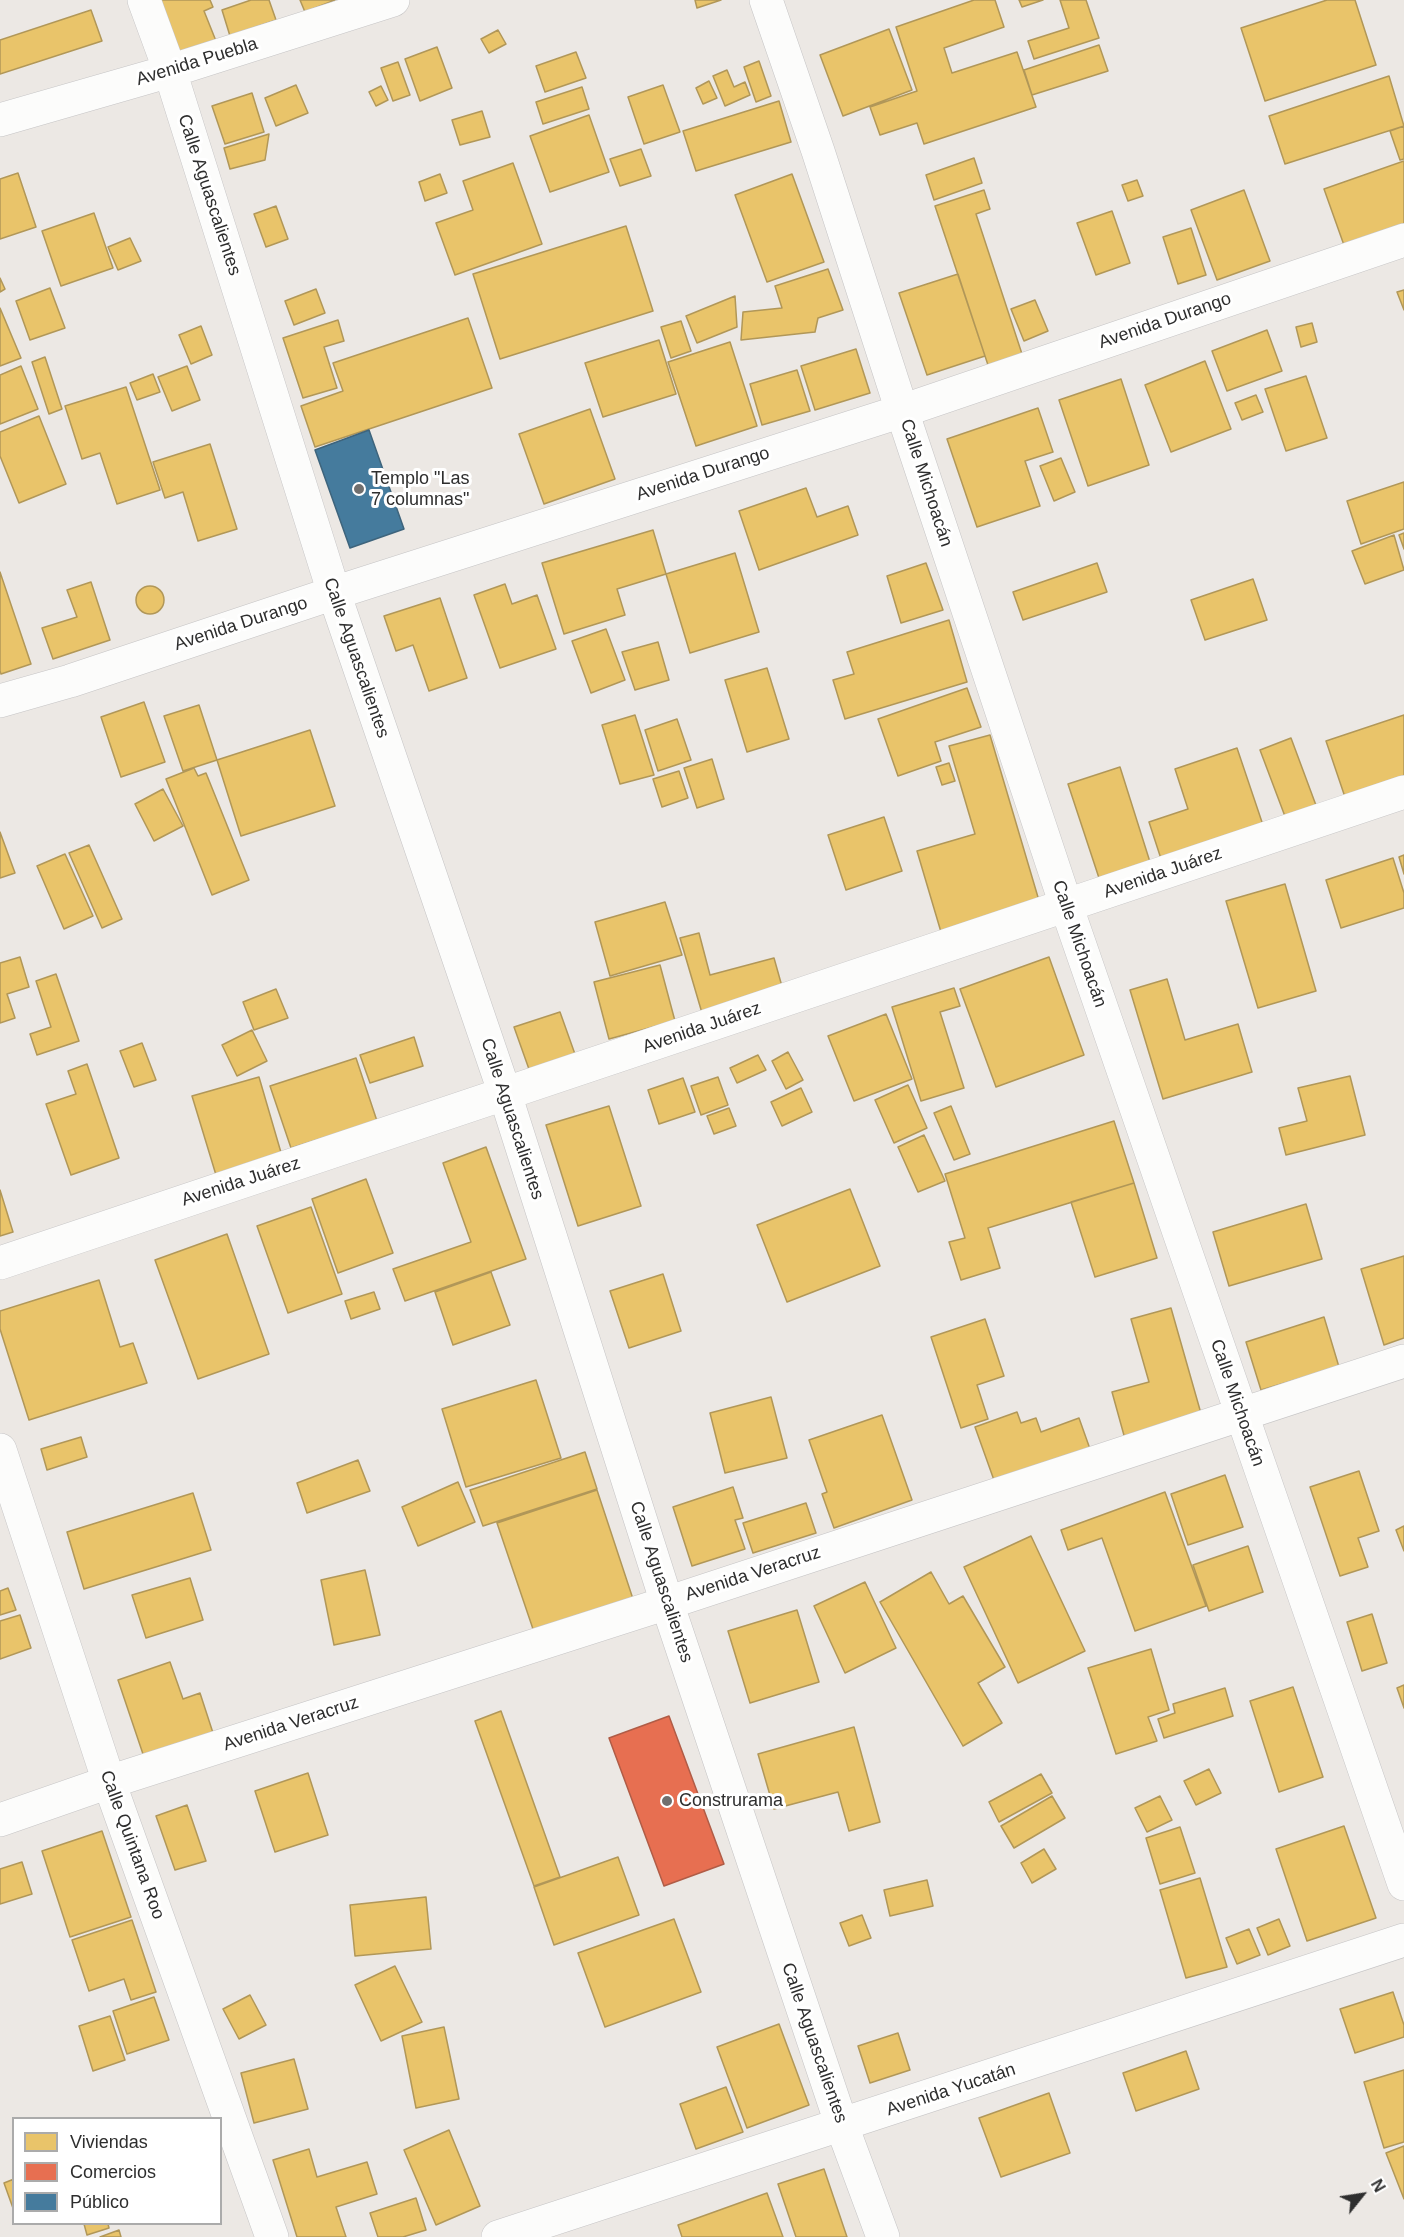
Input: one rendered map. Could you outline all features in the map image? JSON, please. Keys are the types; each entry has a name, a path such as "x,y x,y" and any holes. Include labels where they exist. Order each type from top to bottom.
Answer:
{"street":[{"name":"Calle Aguascalientes","path":"144,0 170,71 334,593 505,1094 667,1603 842,2126 883,2237"},
{"name":"Avenida Puebla","path":"0,120 170,71 393,0"},
{"name":"Calle Michoacán","path":"766,0 818,151 1066,905 1404,1884"},
{"name":"Avenida Durango","path":"0,701 70,681 334,593 902,411 1404,240"},
{"name":"Avenida Juárez","path":"0,1263 1404,792"},
{"name":"Avenida Veracruz","path":"0,1820 110,1782 667,1603 1404,1361"},
{"name":"Calle Quintana Roo","path":"0,1450 110,1782 272,2237"},
{"name":"Avenida Yucatán","path":"498,2237 1404,1940"}],"building: Viviendas":[{"path":"159,0 210,0 213,7 204,11 216,41 181,55"},
{"path":"251,0 269,0 276,20 230,36 222,10"},
{"path":"300,0 335,0 305,12"},
{"path":"695,0 721,0 697,8"},
{"path":"974,0 995,0 1004,27 944,48 952,73 1017,52 1036,107 924,144 917,123 880,135 870,107 917,91 896,27"},
{"path":"1019,0 1043,0 1022,7"},
{"path":"1060,0 1086,0 1099,38 1034,59 1028,41 1069,28"},
{"path":"1327,0 1355,0 1376,65 1265,101 1241,28"},
{"path":"91,10 102,41 0,74 0,40"},
{"path":"889,29 912,90 843,116 820,55"},
{"path":"498,30 506,44 489,53 481,39"},
{"path":"1099,45 1108,71 1032,95 1024,70"},
{"path":"437,47 452,88 420,101 405,59"},
{"path":"576,52 586,78 545,92 536,66"},
{"path":"759,61 771,96 756,102 744,67"},
{"path":"398,62 410,95 393,101 381,68"},
{"path":"727,70 734,87 745,82 750,95 725,106 713,76"},
{"path":"1389,76 1404,126 1285,164 1269,116"},
{"path":"709,81 717,98 703,104 696,88"},
{"path":"296,85 308,113 276,126 265,98"},
{"path":"663,85 680,132 644,144 628,97"},
{"path":"381,86 388,100 376,106 369,92"},
{"path":"582,87 589,109 543,124 536,102"},
{"path":"252,93 264,132 225,144 212,106"},
{"path":"779,101 791,142 696,171 683,131"},
{"path":"482,111 490,137 460,145 452,120"},
{"path":"589,115 609,172 550,192 530,136"},
{"path":"1404,126 1404,159 1400,160 1390,131"},
{"path":"269,134 265,160 230,169 224,148"},
{"path":"641,149 651,176 620,186 610,159"},
{"path":"974,158 982,183 934,200 926,175"},
{"path":"1404,161 1404,227 1345,248 1324,189"},
{"path":"513,163 542,244 455,275 436,223 473,210 463,181"},
{"path":"18,173 36,227 0,239 0,179"},
{"path":"440,174 447,193 425,201 419,182"},
{"path":"792,174 824,262 767,282 735,195"},
{"path":"1137,180 1143,196 1128,201 1122,185"},
{"path":"984,190 990,209 976,214 1023,357 989,368 935,206"},
{"path":"1244,190 1270,261 1217,280 1191,210"},
{"path":"276,206 288,239 266,247 254,214"},
{"path":"1112,211 1130,263 1096,275 1077,223"},
{"path":"94,213 113,268 61,286 42,231"},
{"path":"626,226 653,311 500,359 473,274"},
{"path":"1191,228 1206,275 1178,284 1163,237"},
{"path":"130,238 141,261 118,270 108,247"},
{"path":"828,269 843,310 818,318 815,332 741,340 743,312 782,308 775,286"},
{"path":"958,274 985,356 927,375 899,293"},
{"path":"0,278 5,289 0,292"},
{"path":"50,288 65,328 30,340 16,301"},
{"path":"316,289 325,313 294,325 285,301"},
{"path":"1404,290 1404,310 1397,292"},
{"path":"735,296 737,327 697,343 686,316"},
{"path":"1035,300 1048,331 1024,341 1011,309"},
{"path":"0,308 21,358 0,366"},
{"path":"468,318 492,388 315,447 301,406 343,391 333,363"},
{"path":"338,320 344,341 324,347 337,388 303,398 283,338"},
{"path":"681,321 691,351 671,358 661,327"},
{"path":"1312,323 1317,342 1301,347 1296,327"},
{"path":"201,326 212,355 191,364 179,335"},
{"path":"1267,330 1282,371 1227,391 1212,351"},
{"path":"659,340 676,394 603,417 585,363"},
{"path":"730,342 757,426 696,446 668,362"},
{"path":"856,349 870,393 815,410 801,366"},
{"path":"45,357 62,409 49,414 32,362"},
{"path":"1205,361 1231,429 1171,452 1145,385"},
{"path":"21,366 38,409 0,424 0,375"},
{"path":"187,366 200,400 172,411 158,377"},
{"path":"797,370 810,411 762,425 750,384"},
{"path":"153,374 160,392 137,400 130,383"},
{"path":"1306,376 1327,438 1286,451 1265,389"},
{"path":"1121,379 1149,465 1088,486 1059,400"},
{"path":"126,387 160,490 117,504 100,453 82,459 65,406"},
{"path":"1256,395 1263,412 1242,420 1235,403"},
{"path":"1038,408 1053,452 1025,461 1040,506 977,527 947,439"},
{"path":"590,409 615,479 544,504 519,434"},
{"path":"39,416 66,484 19,503 0,456 0,432"},
{"path":"210,444 237,529 198,541 183,492 165,498 153,462"},
{"path":"1061,458 1075,492 1054,501 1040,466"},
{"path":"1404,482 1404,529 1361,544 1347,501"},
{"path":"806,488 817,517 848,506 858,535 759,570 739,511"},
{"path":"653,530 666,574 617,589 625,615 564,634 542,563"},
{"path":"1404,533 1404,549 1399,535"},
{"path":"1394,535 1404,570 1365,584 1352,551"},
{"path":"735,553 759,632 690,653 666,574"},
{"path":"926,563 943,610 901,623 887,576"},
{"path":"1097,563 1107,592 1023,620 1013,592"},
{"path":"0,572 31,664 1,674 0,671"},
{"path":"1253,579 1267,620 1205,640 1191,600"},
{"path":"91,582 110,640 53,659 42,628 77,617 67,590"},
{"path":"505,584 512,604 537,595 556,649 500,668 474,595"},
{"path":"150,586 160,590 164,600 160,610 150,614 140,610 136,600 140,590"},
{"path":"440,598 467,678 429,691 413,645 396,651 384,616"},
{"path":"949,620 967,682 845,719 833,680 854,674 847,652"},
{"path":"606,629 625,680 591,693 572,641"},
{"path":"658,642 669,680 635,690 622,652"},
{"path":"767,668 789,739 747,752 725,680"},
{"path":"967,688 981,727 935,742 941,761 898,776 878,719"},
{"path":"144,702 165,762 121,777 101,717"},
{"path":"199,705 217,760 183,771 164,716"},
{"path":"635,715 654,775 620,784 602,725"},
{"path":"1404,715 1404,784 1347,803 1326,741"},
{"path":"677,719 691,760 658,771 645,730"},
{"path":"310,730 335,806 241,836 217,760"},
{"path":"990,735 1040,904 941,932 917,851 975,834 949,746"},
{"path":"1291,738 1317,808 1286,819 1260,750"},
{"path":"1237,748 1266,834 1164,868 1149,822 1188,809 1175,769"},
{"path":"712,759 724,799 697,808 684,768"},
{"path":"949,763 955,781 942,785 936,767"},
{"path":"1120,767 1150,862 1099,878 1068,784"},
{"path":"194,768 198,776 206,773 249,880 212,895 166,779"},
{"path":"679,771 688,798 662,807 653,779"},
{"path":"163,789 183,826 154,841 135,804"},
{"path":"884,817 902,871 846,890 828,835"},
{"path":"0,832 15,873 0,878"},
{"path":"89,845 122,919 102,928 69,853"},
{"path":"65,854 93,916 64,929 37,866"},
{"path":"1404,855 1404,874 1399,857"},
{"path":"1393,858 1404,893 1404,908 1341,928 1326,880"},
{"path":"1285,884 1316,991 1258,1008 1226,901"},
{"path":"665,902 682,955 610,976 595,922"},
{"path":"699,933 710,975 774,958 783,990 702,1013 680,938"},
{"path":"20,957 29,987 7,994 15,1018 0,1023 0,963"},
{"path":"1049,957 1084,1055 996,1087 960,989"},
{"path":"660,965 675,1021 609,1039 594,982"},
{"path":"56,974 79,1041 37,1055 30,1034 51,1027 36,981"},
{"path":"1167,979 1185,1040 1238,1024 1252,1072 1163,1099 1130,990"},
{"path":"954,988 960,1006 940,1012 964,1088 921,1101 892,1007"},
{"path":"276,989 288,1018 254,1030 243,1002"},
{"path":"560,1012 576,1057 530,1072 514,1027"},
{"path":"886,1014 912,1079 854,1101 828,1036"},
{"path":"252,1030 267,1061 237,1076 222,1045"},
{"path":"414,1037 423,1066 370,1083 360,1055"},
{"path":"142,1043 156,1080 134,1087 120,1051"},
{"path":"788,1052 803,1080 786,1089 772,1061"},
{"path":"758,1055 766,1070 737,1083 730,1068"},
{"path":"356,1058 377,1121 291,1148 270,1086"},
{"path":"87,1064 119,1158 71,1175 46,1104 76,1094 68,1071"},
{"path":"1350,1076 1365,1135 1286,1155 1279,1128 1307,1121 1298,1088"},
{"path":"259,1077 282,1156 216,1175 192,1096"},
{"path":"718,1077 728,1105 701,1115 691,1086"},
{"path":"683,1078 695,1112 659,1124 648,1090"},
{"path":"908,1085 927,1128 894,1143 875,1100"},
{"path":"801,1088 812,1112 782,1126 771,1102"},
{"path":"609,1106 641,1206 578,1226 546,1125"},
{"path":"951,1106 970,1154 954,1160 934,1113"},
{"path":"729,1108 736,1126 714,1134 707,1116"},
{"path":"1114,1121 1134,1183 988,1228 1000,1268 961,1280 949,1242 965,1238 945,1174"},
{"path":"924,1135 945,1181 918,1192 898,1147"},
{"path":"486,1147 526,1259 405,1301 393,1269 471,1242 443,1163"},
{"path":"366,1179 393,1253 338,1273 312,1199"},
{"path":"1134,1183 1157,1258 1095,1277 1071,1202"},
{"path":"850,1189 880,1266 787,1302 757,1225"},
{"path":"0,1190 13,1232 0,1236"},
{"path":"1306,1204 1322,1259 1229,1286 1213,1232"},
{"path":"311,1207 342,1294 288,1313 257,1226"},
{"path":"227,1234 269,1354 198,1379 155,1260"},
{"path":"1404,1256 1404,1338 1384,1345 1361,1269"},
{"path":"491,1272 510,1325 453,1345 435,1292"},
{"path":"663,1274 681,1331 629,1348 610,1291"},
{"path":"99,1280 120,1347 133,1343 147,1383 29,1420 0,1329 0,1311"},
{"path":"374,1292 380,1309 351,1319 345,1301"},
{"path":"1171,1308 1202,1417 1125,1439 1112,1392 1149,1382 1131,1319"},
{"path":"1324,1317 1339,1367 1261,1390 1246,1342"},
{"path":"985,1319 1004,1376 977,1385 988,1419 961,1428 931,1337"},
{"path":"536,1380 561,1458 466,1487 442,1409"},
{"path":"771,1397 787,1458 725,1473 710,1413"},
{"path":"1017,1412 1021,1423 1036,1418 1041,1432 1079,1418 1090,1449 995,1483 975,1427"},
{"path":"882,1415 912,1500 834,1528 822,1494 827,1492 809,1440"},
{"path":"81,1437 87,1457 47,1470 41,1449"},
{"path":"585,1452 597,1489 483,1526 470,1490"},
{"path":"358,1460 370,1491 307,1513 297,1483"},
{"path":"1359,1471 1379,1531 1358,1538 1368,1567 1340,1576 1310,1487"},
{"path":"1225,1475 1243,1527 1188,1545 1171,1494"},
{"path":"458,1482 475,1522 418,1546 402,1507"},
{"path":"733,1487 743,1518 735,1520 745,1549 692,1566 673,1507"},
{"path":"597,1490 633,1599 534,1632 497,1523"},
{"path":"1165,1492 1206,1606 1135,1631 1102,1538 1068,1550 1061,1530"},
{"path":"193,1493 211,1550 84,1589 67,1532"},
{"path":"806,1503 816,1533 753,1553 743,1523"},
{"path":"1404,1526 1404,1551 1396,1530"},
{"path":"1031,1536 1085,1651 1018,1683 964,1567"},
{"path":"1248,1546 1263,1592 1209,1611 1193,1565"},
{"path":"365,1570 380,1635 334,1645 321,1580"},
{"path":"931,1572 949,1604 963,1596 1005,1667 978,1683 1002,1723 963,1746 880,1602"},
{"path":"190,1578 203,1620 146,1638 132,1595"},
{"path":"865,1582 896,1648 845,1673 814,1606"},
{"path":"8,1588 16,1610 0,1615 0,1591"},
{"path":"797,1610 819,1682 750,1703 728,1631"},
{"path":"1372,1614 1387,1663 1362,1671 1347,1622"},
{"path":"20,1615 31,1648 0,1659 0,1621"},
{"path":"1151,1649 1169,1710 1148,1717 1157,1741 1116,1754 1088,1668"},
{"path":"170,1662 183,1699 200,1693 214,1736 145,1760 118,1680"},
{"path":"1404,1685 1404,1708 1397,1688"},
{"path":"1293,1687 1323,1777 1279,1792 1250,1701"},
{"path":"1225,1688 1233,1716 1164,1738 1158,1719 1175,1713 1173,1704"},
{"path":"501,1711 560,1877 534,1886 475,1721"},
{"path":"854,1727 880,1822 849,1831 838,1792 774,1809 758,1754"},
{"path":"1209,1769 1221,1793 1196,1805 1184,1781"},
{"path":"308,1773 328,1835 275,1852 255,1791"},
{"path":"1041,1774 1052,1793 999,1822 989,1802"},
{"path":"1052,1796 1065,1818 1014,1848 1001,1826"},
{"path":"1160,1796 1172,1820 1147,1832 1135,1808"},
{"path":"187,1805 206,1861 175,1870 156,1816"},
{"path":"1344,1826 1376,1918 1307,1941 1276,1849"},
{"path":"1180,1827 1195,1873 1160,1884 1146,1838"},
{"path":"102,1831 131,1917 70,1937 42,1851"},
{"path":"1044,1849 1056,1869 1032,1883 1021,1863"},
{"path":"618,1857 639,1915 554,1945 534,1887"},
{"path":"22,1862 32,1894 0,1904 0,1869"},
{"path":"1200,1878 1227,1967 1186,1978 1160,1890"},
{"path":"927,1880 933,1906 890,1916 884,1890"},
{"path":"426,1897 431,1949 355,1956 350,1905"},
{"path":"862,1915 871,1938 849,1946 840,1923"},
{"path":"674,1919 701,1992 605,2027 578,1953"},
{"path":"1279,1919 1290,1946 1268,1955 1257,1928"},
{"path":"132,1920 156,1992 131,2000 124,1979 89,1991 72,1940"},
{"path":"1249,1929 1260,1955 1237,1964 1226,1938"},
{"path":"395,1966 422,2022 381,2041 355,1985"},
{"path":"1393,1992 1404,2025 1404,2037 1355,2053 1340,2009"},
{"path":"250,1995 266,2025 239,2039 223,2009"},
{"path":"154,1997 169,2040 127,2054 113,2011"},
{"path":"110,2016 125,2060 93,2071 79,2026"},
{"path":"779,2024 809,2105 747,2128 717,2047"},
{"path":"444,2027 459,2099 416,2108 402,2036"},
{"path":"898,2033 910,2070 870,2083 858,2046"},
{"path":"1186,2051 1199,2089 1136,2111 1123,2073"},
{"path":"294,2059 308,2109 254,2123 241,2073"},
{"path":"1404,2070 1404,2142 1384,2148 1364,2082"},
{"path":"726,2087 743,2132 696,2149 680,2104"},
{"path":"1049,2093 1070,2153 1001,2177 979,2118"},
{"path":"449,2130 480,2206 436,2225 404,2150"},
{"path":"1404,2146 1404,2199 1386,2153"},
{"path":"309,2149 317,2177 367,2162 377,2194 336,2207 346,2237 297,2237 273,2160"},
{"path":"824,2169 847,2237 796,2237 778,2184"},
{"path":"12,2180 12,2205 4,2183"},
{"path":"767,2193 783,2237 682,2237 678,2225"},
{"path":"416,2198 426,2230 403,2237 378,2237 370,2213"},
{"path":"84,2225 108,2225 109,2228 87,2235"},
{"path":"119,2230 121,2237 100,2237"}],"building: Comercios":[{"name":"Construrama","path":"669,1716 724,1864 664,1886 609,1738"}],"building: Público":[{"name":"Templo \"Las 7 columnas\"","path":"369,430 404,529 350,548 315,450"}],"place":[{"name":"Templo \"Las 7 columnas\"","path":"359,489"},
{"name":"Construrama","path":"667,1801"}]}
